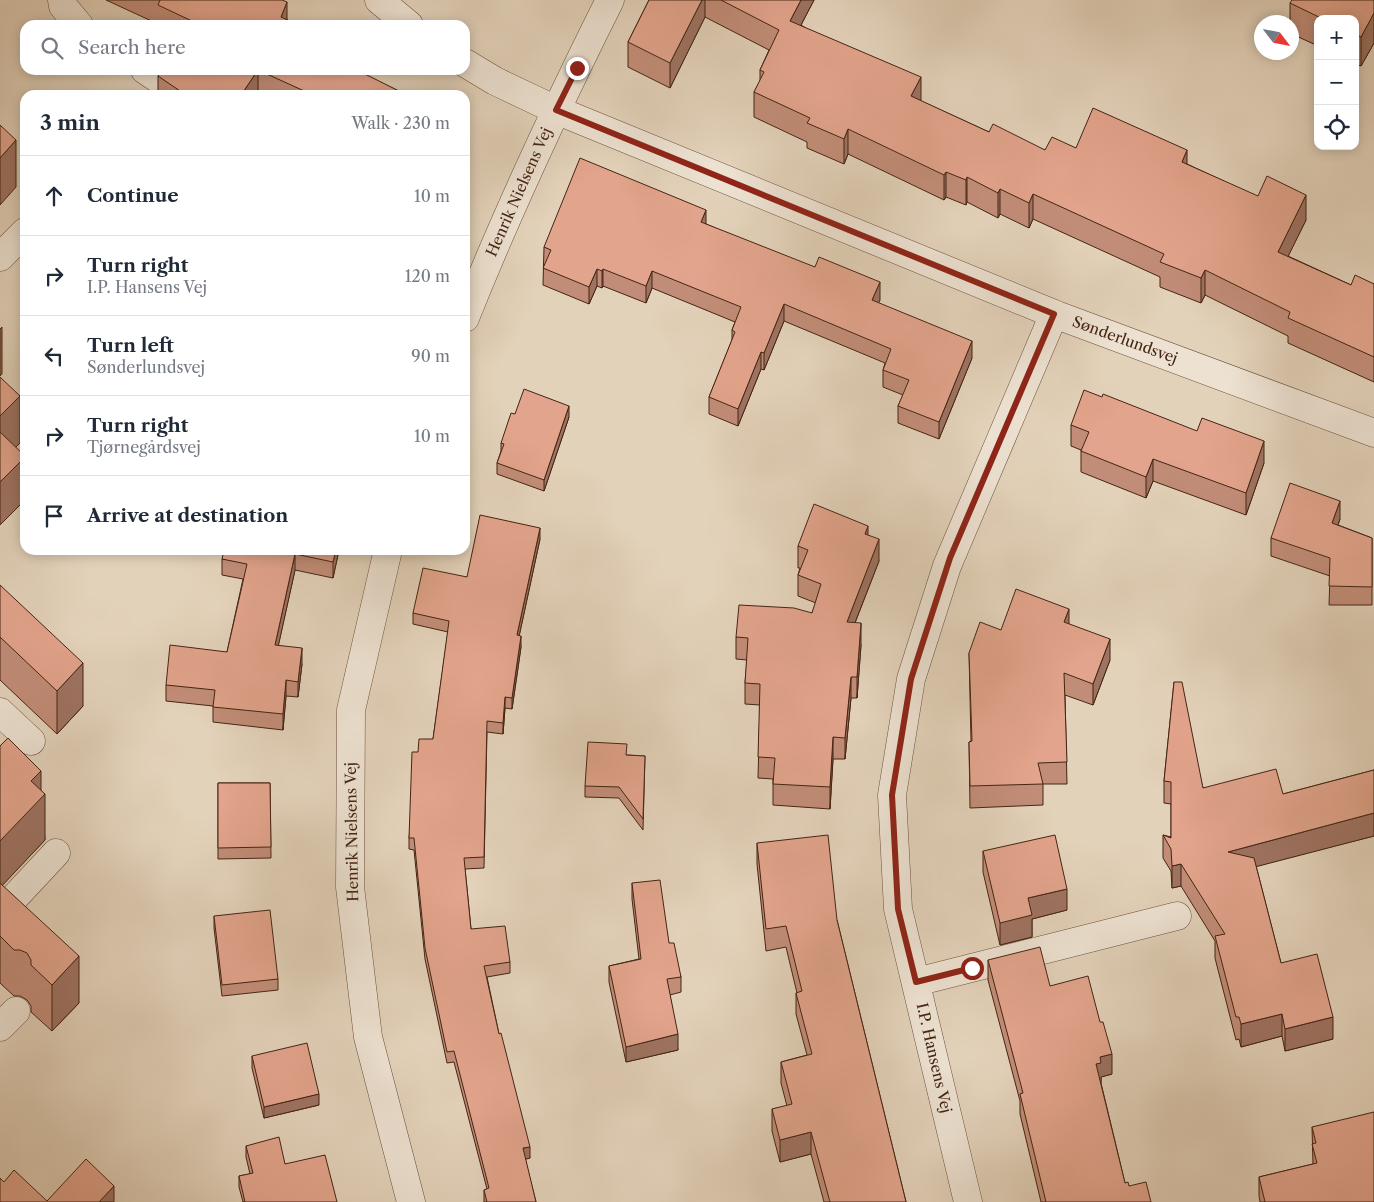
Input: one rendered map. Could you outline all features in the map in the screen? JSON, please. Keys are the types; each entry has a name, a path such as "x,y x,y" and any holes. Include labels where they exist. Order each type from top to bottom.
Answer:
{"street":[{"path":"62,0 63,6 76,20"},
{"path":"379,0 403,20"},
{"name":"Henrik Nielsens Vej","path":"470,291 474,270 610,0"},
{"name":"Sønderlundsvej","path":"470,66 495,81 556,110 1054,314 1374,434"},
{"path":"152,75 175,90"},
{"path":"0,257 20,237"},
{"name":"I.P. Hansens Vej","path":"968,1202 898,909 892,795 911,679 950,558 1054,314"},
{"name":"Henrik Nielsens Vej","path":"387,555 351,710 350,886 368,1037 410,1202"},
{"path":"0,712 31,741"},
{"path":"0,913 56,853"},
{"path":"916,982 1177,916"}],"building":[{"path":"160,0 282,0 287,2 281,17 287,20 190,20 158,5"},
{"path":"649,0 702,0 670,63 628,42"},
{"path":"721,0 801,0 790,21 921,77 911,96 989,132 993,124 1045,150 1052,137 1076,148 1093,108 1187,150 1182,162 1258,196 1267,176 1306,195 1278,252 1351,285 1355,275 1374,284 1374,357 1288,318 1290,312 1205,270 1201,278 1160,262 1164,254 1033,194 1029,203 1000,189 998,193 967,177 966,180 946,172 944,175 848,129 844,139 807,123 810,118 754,92 764,72 760,70 779,30"},
{"path":"1292,0 1374,0 1374,13 1361,37 1359,36 1359,15 1315,15 1290,3"},
{"path":"255,75 244,90 179,90 158,76"},
{"path":"269,75 367,75 397,90 302,90"},
{"path":"0,125 16,140 0,158"},
{"path":"580,158 706,210 701,222 815,267 819,257 880,282 872,300 972,341 939,422 898,406 909,380 883,370 891,349 784,304 764,353 761,352 738,409 709,397 735,332 732,330 741,307 652,271 646,286 603,269 602,271 597,269 589,287 543,268 551,250 544,247"},
{"path":"0,377 20,396 0,416"},
{"path":"524,389 569,406 544,480 497,463 504,444 501,443 511,413 515,414"},
{"path":"1084,390 1102,397 1103,394 1197,431 1202,418 1264,441 1246,493 1153,459 1146,477 1081,451 1089,432 1071,425"},
{"path":"0,432 20,451 20,462 0,482"},
{"path":"1290,483 1340,501 1332,523 1372,538 1372,587 1329,586 1330,558 1271,538"},
{"path":"814,504 868,526 865,534 879,539 847,622 861,623 857,677 851,677 845,738 833,737 830,787 773,784 775,758 758,757 760,684 745,683 748,638 736,637 739,605 794,608 812,613 821,584 798,575 808,550 798,546"},
{"path":"480,515 540,528 517,635 521,636 512,698 505,697 503,723 487,721 484,857 464,858 471,929 505,926 510,962 484,966 499,1034 501,1033 530,1147 523,1148 536,1202 487,1202 484,1190 489,1188 454,1051 447,1052 425,948 414,838 409,838 412,752 418,752 419,739 433,739 449,621 413,613 423,568 467,577"},
{"path":"223,555 295,555 275,645 302,648 298,682 286,680 283,714 213,707 215,690 166,685 170,645 227,652 247,564 222,559"},
{"path":"300,555 335,555 333,562"},
{"path":"0,585 83,663 57,691 0,637"},
{"path":"1016,589 1069,609 1064,622 1110,639 1093,684 1064,673 1067,762 1038,763 1043,784 970,786 969,742 972,741 969,653 980,622 1001,630"},
{"path":"1174,682 1182,682 1203,788 1276,769 1283,794 1374,770 1374,813 1228,852 1254,858 1281,963 1317,954 1333,1017 1285,1029 1282,1014 1241,1024 1239,1017 1236,1017 1215,936 1225,934 1181,864 1172,866 1171,849 1163,835 1171,838 1171,782 1164,781"},
{"path":"8,738 41,771 31,781 45,794 0,841 0,746"},
{"path":"588,742 627,744 626,755 645,756 643,819 619,787 585,786"},
{"path":"218,783 270,783 271,847 218,848"},
{"path":"828,835 837,920 906,1202 830,1202 811,1132 780,1140 772,1109 792,1104 781,1062 812,1054 796,993 802,991 786,926 766,929 757,843"},
{"path":"1055,835 1067,889 1028,898 1032,915 1000,923 983,851"},
{"path":"660,880 669,943 674,943 681,977 667,979 678,1034 626,1047 609,966 641,959 632,883"},
{"path":"0,883 79,956 52,985 31,965 31,960 27,953 14,950 0,936"},
{"path":"270,910 278,979 222,985 214,916"},
{"path":"1040,947 1050,986 1088,976 1100,1022 1103,1022 1112,1054 1100,1057 1101,1063 1096,1064 1125,1183 1128,1182 1129,1186 1146,1182 1151,1202 1046,1202 1020,1094 1023,1093 988,960"},
{"path":"307,1043 319,1094 264,1107 252,1056"},
{"path":"1374,1112 1374,1202 1265,1202 1259,1177 1317,1163 1312,1144 1316,1143 1312,1127"},
{"path":"279,1137 285,1164 325,1155 337,1202 245,1202 239,1176 253,1173 246,1146"},
{"path":"86,1159 114,1186 99,1202 0,1202 0,1178 4,1182 14,1170 47,1201"}],"route":[{"path":"577,68 556,110 1054,314 947,566 911,679 892,795 898,909 916,982 972,968"}]}
